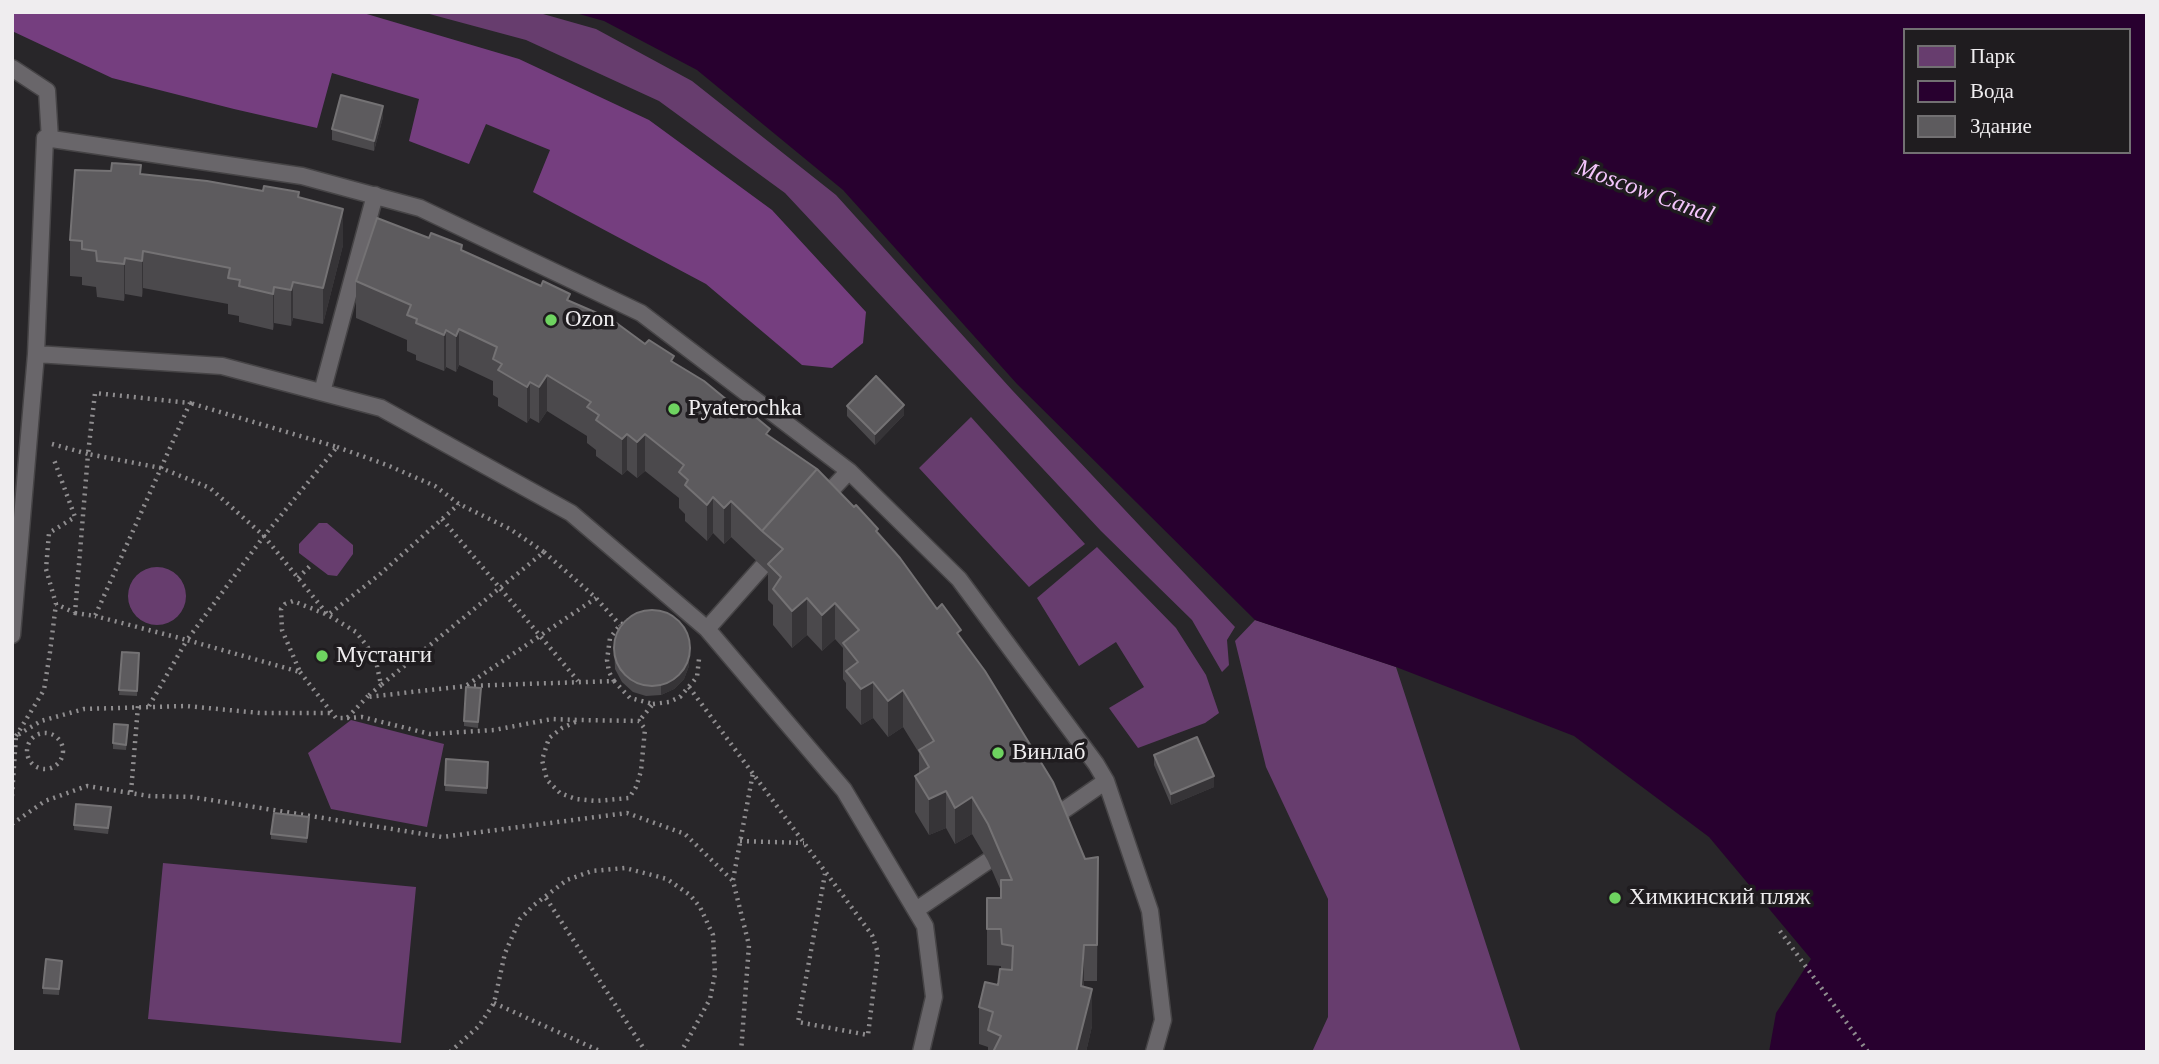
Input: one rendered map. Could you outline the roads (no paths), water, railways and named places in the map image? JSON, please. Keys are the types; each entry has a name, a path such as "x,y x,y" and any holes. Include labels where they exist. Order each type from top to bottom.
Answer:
{"lane":[{"path":"12,68 47,91 50,139"},
{"path":"12,635 36,354 45,138 302,176 420,208 641,313 849,471 960,579 1106,781 1150,911 1163,1020 1154,1052"},
{"path":"322,392 374,195"},
{"path":"36,354 222,366 381,408 571,513 706,629 844,790 925,926 934,997 921,1052"},
{"path":"817,506 849,471"},
{"path":"706,629 762,567"},
{"path":"1054,817 1106,781"},
{"path":"916,910 988,861"}],"water":[{"name":"Moscow Canal","path":"572,12 2147,12 2147,1052 1769,1052 1776,1013 1811,959 1709,837 1574,736 1396,667 1255,620 1017,384 843,190 697,70 604,21"}],"place":[{"name":"Ozon","path":"551,320"},
{"name":"Pyaterochka","path":"674,409"},
{"name":"Мустанги","path":"322,656"},
{"name":"Винлаб","path":"998,753"},
{"name":"Химкинский пляж","path":"1615,898"}]}
